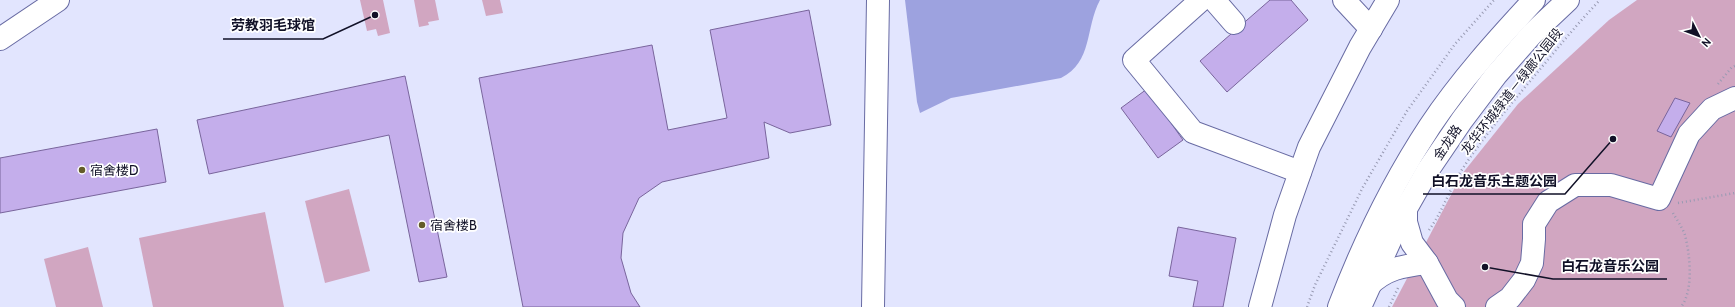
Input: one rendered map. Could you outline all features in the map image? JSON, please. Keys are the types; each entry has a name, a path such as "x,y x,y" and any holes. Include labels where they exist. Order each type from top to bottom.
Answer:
{"main road":[{"path":"0,39 58,0"},
{"path":"873,307 878,0"},
{"path":"1201,0 1134,60 1193,132 1300,172"},
{"path":"1214,0 1234,23"},
{"path":"1344,0 1371,29"},
{"path":"1260,307 1285,215 1309,147 1371,29 1388,0"},
{"name":"金龙路","path":"1339,307 1376,222 1430,126 1498,39 1534,0"},
{"name":"金龙路","path":"1360,307 1368,286 1406,208 1432,164 1462,120 1496,75 1532,34 1568,0"},
{"path":"1498,307 1510,298 1524,280 1532,263 1534,224 1548,202 1575,185 1611,185 1664,202 1689,134 1712,109 1735,98"},
{"path":"1406,208 1406,222 1412,242 1427,263 1447,300 1454,307"},
{"path":"1368,286 1377,277 1386,272 1409,265 1427,263"}],"path":[{"name":"龙华环城绿道－绿廊公园段","path":"1427,232 1434,223 1449,191 1462,169 1501,116 1580,20 1600,0"},
{"path":"1681,307 1686,300 1691,270 1684,234 1664,202 1735,193"}],"shaded area":[{"path":"360,0 383,0 390,33 378,36 376,29 367,31"},
{"path":"414,0 435,0 439,20 428,22 429,25 419,27"},
{"path":"482,0 500,0 503,13 486,16"},
{"path":"1637,0 1735,0 1735,307 1392,307 1462,174 1518,104 1609,20"},
{"path":"349,189 370,271 325,283 305,201"},
{"path":"265,212 284,307 153,307 139,238"},
{"path":"88,247 103,307 56,307 44,259"}],"water":[{"path":"905,0 1100,0 1095,11 1083,54 1071,71 1061,78 951,98 920,113 917,102"}],"building":[{"path":"1270,0 1291,0 1308,20 1227,92 1200,61"},
{"path":"809,10 831,125 790,133 764,122 769,158 662,182 639,198 623,233 621,258 631,293 640,307 523,307 479,78 652,45 668,130 727,118 710,30"},
{"name":"宿舍楼B","path":"405,76 447,277 419,282 389,135 209,174 197,120"},
{"path":"1147,89 1183,140 1158,158 1121,108"},
{"path":"1675,98 1690,103 1671,137 1657,131"},
{"name":"宿舍楼D","path":"157,129 166,182 0,213 0,158"},
{"path":"1178,227 1236,238 1223,307 1193,307 1198,281 1169,276"}],"place":[{"name":"劳教羽毛球馆","path":"375,15"},
{"name":"白石龙音乐主题公园","path":"1613,139"},
{"name":"宿舍楼D","path":"82,170"},
{"name":"宿舍楼B","path":"422,225"},
{"name":"白石龙音乐公园","path":"1485,267"}]}
